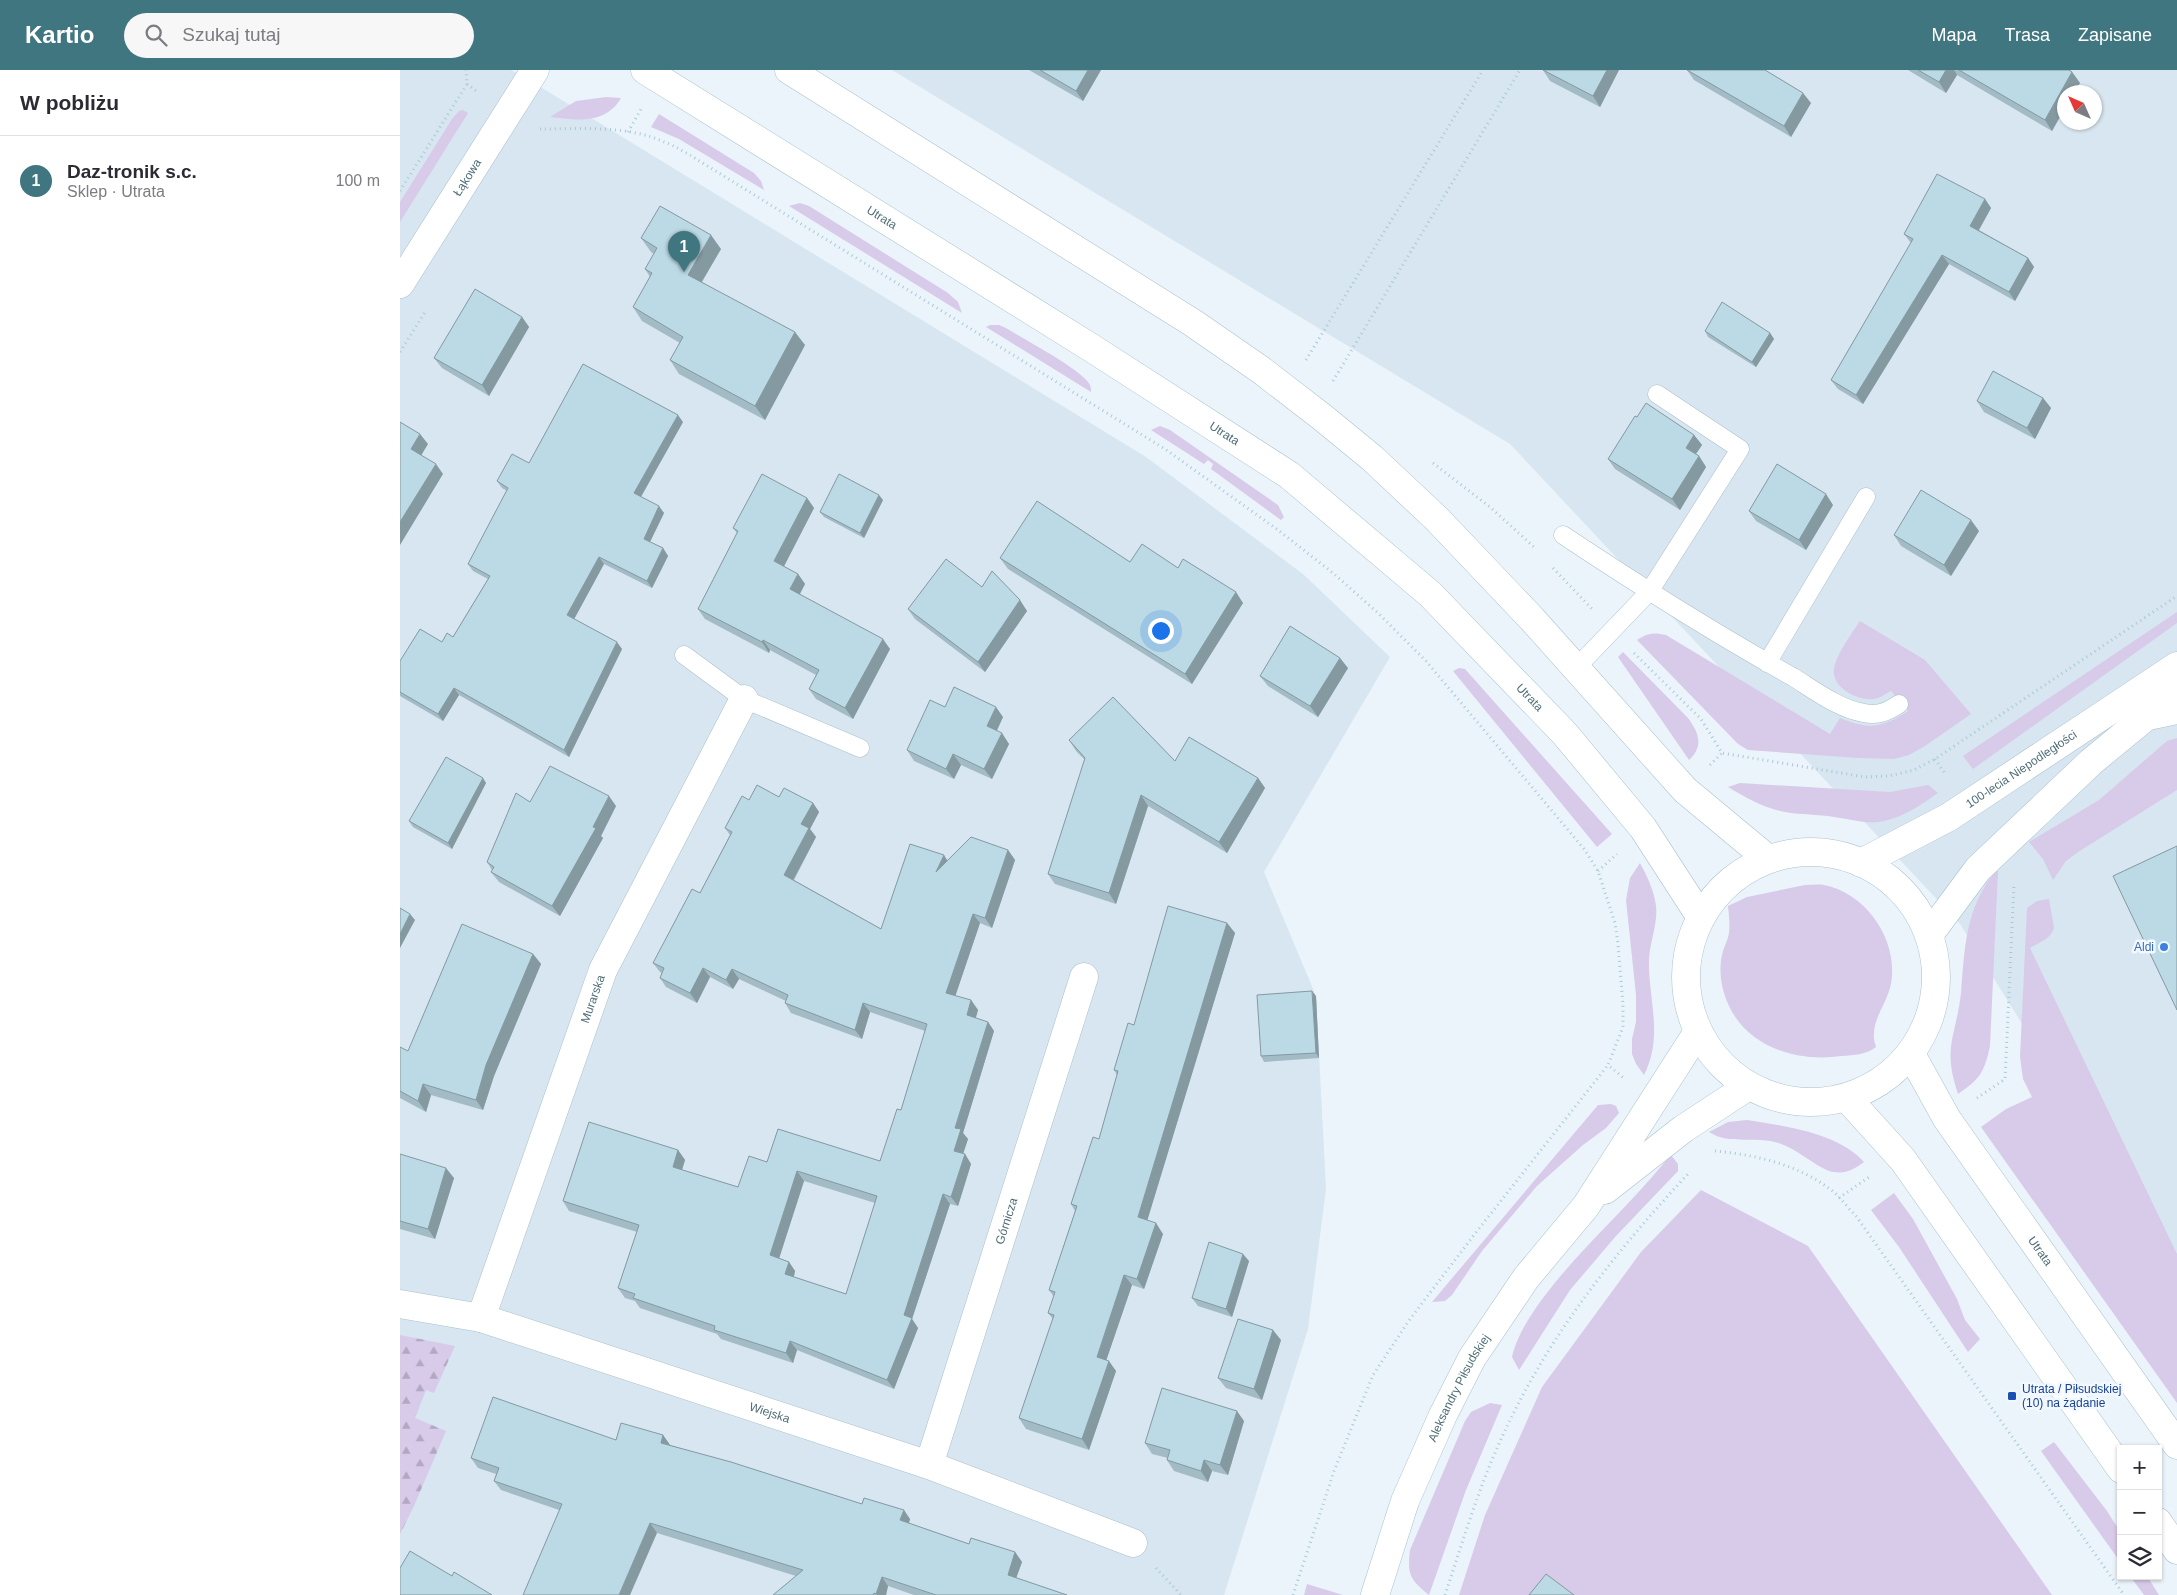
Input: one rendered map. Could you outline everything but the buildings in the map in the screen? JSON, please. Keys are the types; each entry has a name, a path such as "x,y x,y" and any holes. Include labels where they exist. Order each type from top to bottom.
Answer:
{"main road":[{"name":"Łąkowa","path":"400,284 535,70"},
{"name":"Utrata","path":"645,70 1033,311 1289,475 1430,594 1565,734 1643,828 1700,916"},
{"path":"789,70 1185,318 1314,411 1372,458 1437,520 1576,668 1685,790 1768,858"},
{"name":"100-lecia Niepodległości","path":"1861,863 1948,816 2177,666"},
{"path":"1929,935 1978,869 2091,762 2177,691"},
{"name":"Murarska","path":"481,1318 604,970 744,699"},
{"path":"1806,851 1844,855 1879,871 1898,887 1917,912 1929,935 1936,958 1936,992 1928,1025 1911,1054 1892,1074 1871,1088 1847,1098 1813,1103 1779,1100 1748,1087 1718,1063 1697,1033 1686,994 1686,970 1687,954 1700,916 1718,892 1741,872 1768,858 1806,851"},
{"name":"Górnicza","path":"929,1465 1084,977"},
{"name":"Aleksandry Piłsudskiej","path":"1375,1595 1406,1501 1443,1415 1472,1358 1526,1278 1586,1206 1697,1033"},
{"name":"Utrata","path":"1911,1054 1947,1120 2177,1445"},
{"name":"Aleksandry Piłsudskiej","path":"1586,1206 1683,1129 1748,1087"},
{"path":"1847,1098 1899,1156 2117,1463"},
{"name":"Wiejska","path":"400,1304 481,1318 929,1465 1133,1543"},
{"path":"2162,1528 2177,1550"}],"lane":[{"path":"1576,668 1649,592 1740,449 1658,394"},
{"path":"1767,663 1866,497"},
{"path":"1563,535 1649,592 1767,663 1847,708 1862,713 1875,714 1887,712 1899,704"},
{"path":"684,655 744,699 860,748"},
{"path":"2136,724 2177,715"}],"path":[{"path":"400,191 467,84 466,70"},
{"path":"1286,389 1303,365 1483,70"},
{"path":"1314,411 1520,70"},
{"path":"536,130 580,128 628,132 661,140 693,157 1165,450 1221,488 1333,573 1426,661 1584,849 1598,872 1615,923 1623,1005 1623,1027 1608,1065 1416,1311 1374,1375 1334,1471 1293,1595"},
{"path":"1722,753 1865,777 1889,776 1914,770 1935,759 2177,596"},
{"path":"1947,1120 2005,1079 2014,878"},
{"path":"1608,1065 1653,1103"},
{"path":"1683,1129 1709,1151 1748,1154 1780,1164 1805,1174 1839,1198 1862,1224 2124,1595"},
{"path":"1839,1198 1899,1156"},
{"path":"1445,1595 1472,1514 1502,1435 1528,1385 1586,1296 1627,1242 1690,1171"}],"shaded area":[{"path":"400,70 511,70 529,80 1146,457 1303,574 1390,657 1264,872 1316,996 1326,1189 1308,1329 1224,1595 400,1595"},
{"path":"892,70 2177,70 2177,1273 1960,924 1510,444"}],"green space":[{"path":"606,97 621,98 615,107 599,117 570,119 550,117 576,101"},
{"path":"463,110 468,113 400,222 400,202 452,119 459,111"},
{"path":"659,114 754,173 761,181 764,190 679,139 651,127"},
{"path":"800,203 809,206 948,293 958,302 962,313 789,206"},
{"path":"999,325 1006,328 1072,368 1088,382 1091,392 986,327"},
{"path":"1160,426 1170,430 1278,505 1284,517 1281,520 1211,469 1213,464 1208,460 1204,464 1151,430"},
{"path":"2177,612 2177,623 1973,769 1963,756"},
{"path":"1860,621 1925,660 1971,714 1925,746 1909,755 1894,759 1748,750 1738,744 1637,640 1651,634 1666,635 1830,734 1840,718 1867,726 1883,724 1908,711 1891,691 1878,698 1860,698 1846,692 1837,682 1834,676 1835,663"},
{"path":"1623,652 1692,724 1697,734 1698,745 1694,755 1689,760 1618,657"},
{"path":"1459,668 1465,669 1612,834 1597,847 1453,671"},
{"path":"2177,738 2177,790 2078,852 2066,861 2053,880 2043,859 2029,842 2099,800 2167,741"},
{"path":"1740,783 1890,792 1928,785 1938,793 1899,816 1884,821 1872,822 1791,813 1770,808 1728,787"},
{"path":"1640,863 1652,889 1656,912 1649,959 1654,1017 1653,1046 1644,1075 1632,1054 1632,1039 1636,1022 1636,995 1626,900 1630,878"},
{"path":"1996,870 1998,871 1990,1046 1986,1063 1980,1074 1958,1094 1953,1078 1951,1053 1959,1008 1968,929 1978,899"},
{"path":"1805,885 1824,885 1840,890 1855,899 1868,910 1886,939 1891,955 1892,972 1890,988 1875,1024 1874,1039 1876,1047 1868,1052 1855,1055 1823,1057 1786,1053 1755,1037 1742,1025 1731,1011 1724,993 1721,967 1723,951 1729,933 1728,906 1747,897"},
{"path":"2049,899 2054,928 2047,938 2030,948 2177,1254 2177,1403 1981,1127 2006,1109 2032,1097 2023,1079 2020,1057 2027,908 2037,901"},
{"path":"1611,1104 1616,1106 1619,1113 1606,1128 1583,1145 1537,1186 1482,1251 1452,1295 1445,1301 1432,1302 1598,1105"},
{"path":"1747,1120 1810,1132 1840,1144 1864,1162 1848,1171 1834,1172 1823,1168 1782,1144 1767,1140 1724,1138 1709,1132 1728,1122"},
{"path":"1671,1155 1678,1164 1678,1171 1616,1236 1570,1290 1519,1370 1512,1357 1519,1337 1530,1316 1563,1273"},
{"path":"1701,1190 1808,1246 2052,1595 1459,1595 1485,1515 1542,1387 1641,1252"},
{"path":"1894,1193 1913,1219 1957,1299 1965,1320 1980,1339 1968,1352 1899,1247 1871,1210"},
{"path":"400,1335 455,1346 434,1393 426,1390 415,1418 446,1431 400,1534"},
{"path":"1490,1403 1502,1405 1466,1490 1429,1595 1411,1576 1409,1565 1410,1550 1465,1421 1471,1412"},
{"path":"2054,1442 2107,1511 2117,1527 2117,1557 2041,1451"},
{"path":"2133,1580 2150,1580 2159,1595 2144,1595"},
{"path":"1307,1584 1343,1595 1304,1595"}],"place":[{"name":"Daz-tronik s.c.","path":"684,272"},
{"name":"Aldi","path":"2164,947"},
{"name":"Utrata / Piłsudskiej (10) na żądanie","path":"2012,1396"}]}
